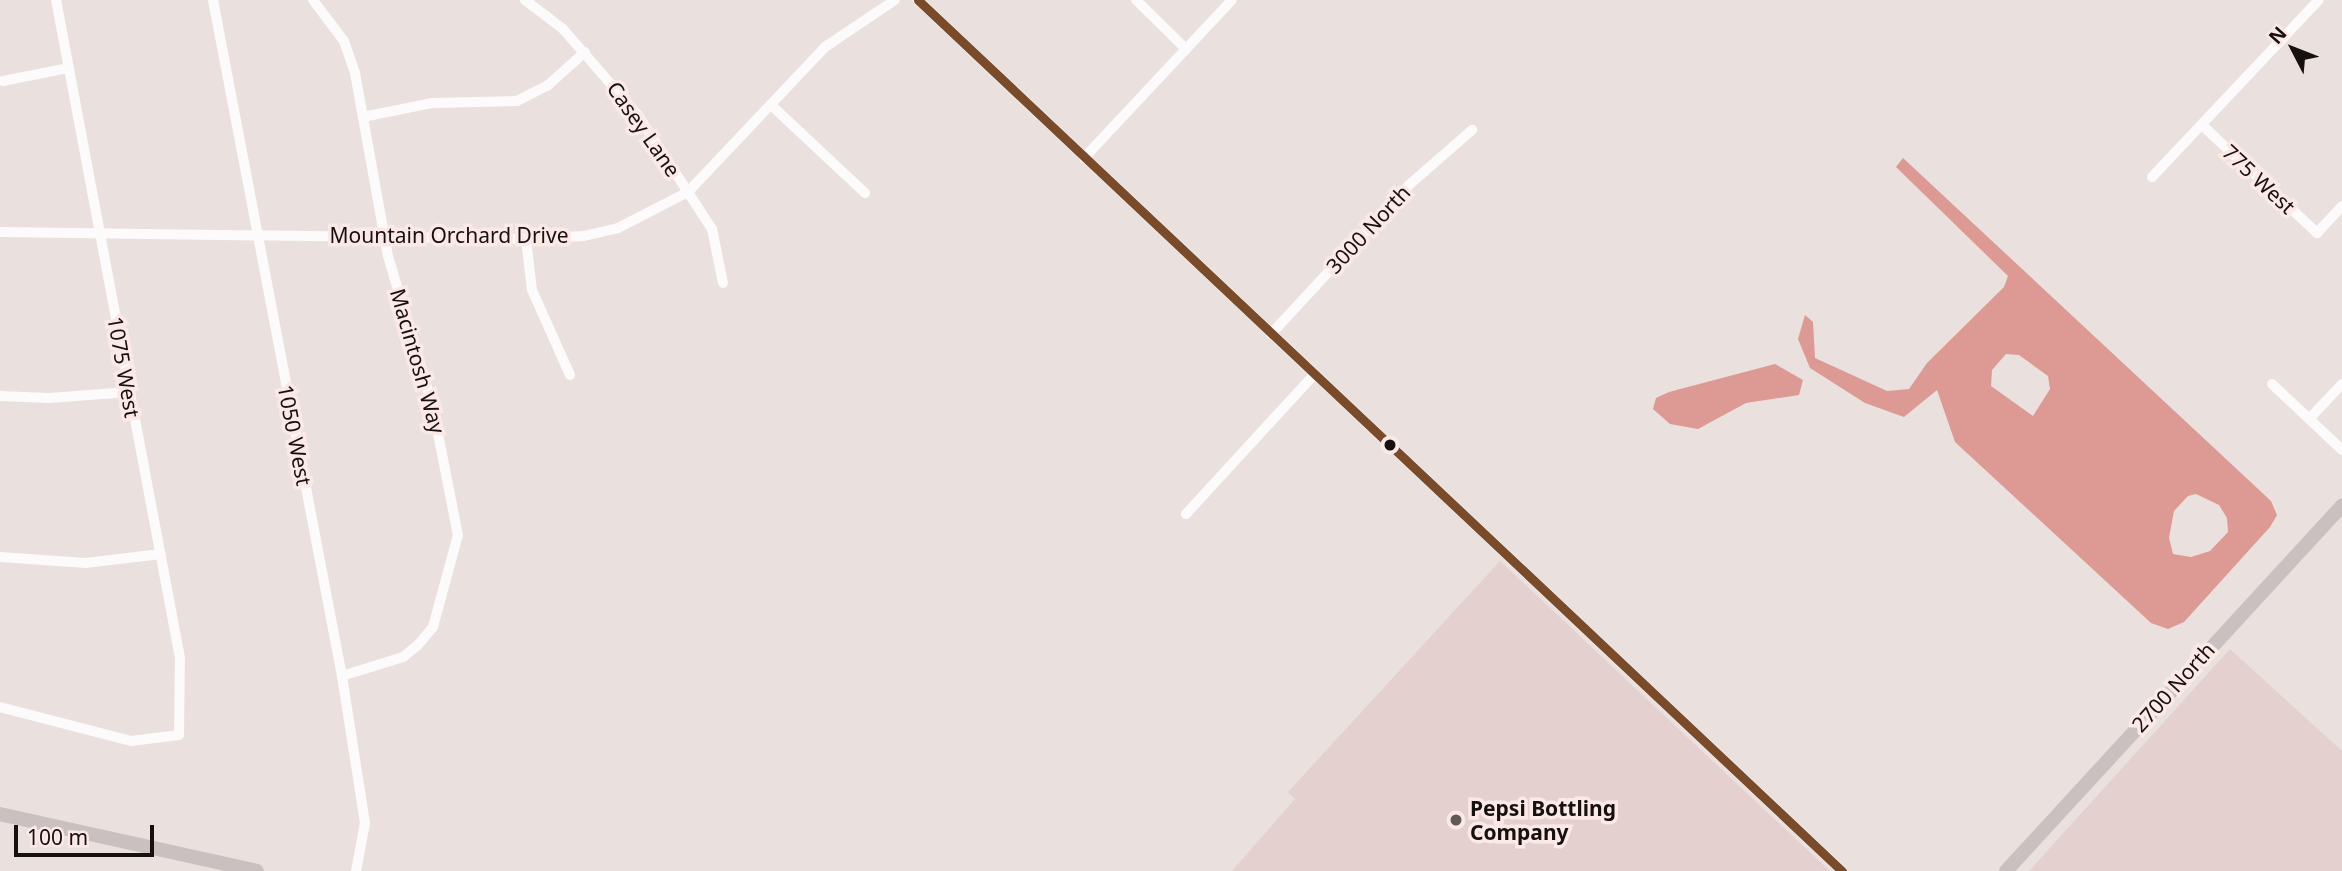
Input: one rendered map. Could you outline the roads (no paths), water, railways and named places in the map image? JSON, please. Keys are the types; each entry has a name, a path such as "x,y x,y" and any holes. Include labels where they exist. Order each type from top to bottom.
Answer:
{"main road":[{"name":"2700 North","path":"2006,871 2342,505"},
{"path":"0,814 257,871"}],"street":[{"name":"1075 West","path":"0,708 131,741 179,735 180,658 56,0"},
{"name":"1050 West","path":"212,0 255,235 342,676 365,823 356,871"},
{"name":"Macintosh Way","path":"313,0 344,41 363,117 384,235 433,408 458,535 433,627 418,645 403,657 342,676"},
{"name":"Casey Lane","path":"525,0 585,52 637,114 717,242 723,283"},
{"name":"Mountain Orchard Drive","path":"0,232 384,235 526,239 584,236 618,228 688,192 837,37 895,0"},
{"path":"918,0 1842,871"},
{"path":"1136,0 1186,48"},
{"path":"1084,158 1232,0"},
{"path":"2152,177 2319,0"},
{"path":"363,117 432,103 517,101 547,86 585,52"},
{"path":"3,81 68,68"},
{"path":"771,105 865,193"},
{"name":"775 West","path":"2202,125 2317,233 2342,206"},
{"name":"3000 North","path":"1270,334 1409,185 1472,130"},
{"path":"526,239 531,290 570,375"},
{"path":"1186,514 1314,375"},
{"path":"2272,384 2342,450"},
{"path":"2309,419 2342,384"},
{"path":"0,396 49,398 129,392"},
{"path":"0,557 86,563 160,554"}],"place":[{"name":"Pepsi Bottling Company","path":"1456,820"}]}
